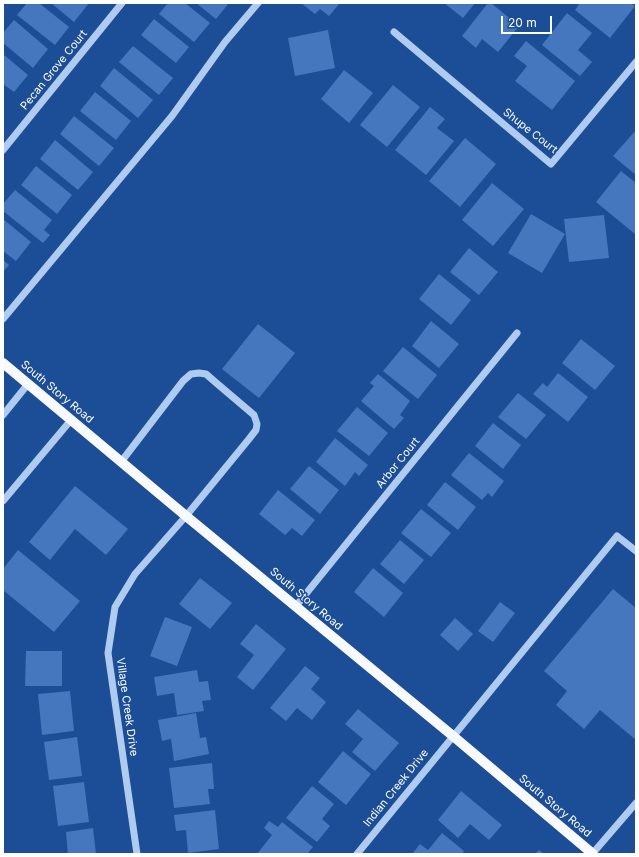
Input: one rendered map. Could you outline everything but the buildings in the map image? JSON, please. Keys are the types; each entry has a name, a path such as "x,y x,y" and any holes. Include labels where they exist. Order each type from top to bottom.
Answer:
{"main road":[{"name":"South Story Road","path":"3,363 593,854"}],"street":[{"name":"Pecan Grove Court","path":"3,150 122,3"},
{"path":"3,319 172,116 225,42 258,3"},
{"name":"Shupe Court","path":"394,32 551,164 636,62"},
{"name":"Arbor Court","path":"296,606 517,333"},
{"name":"Village Creek Drive","path":"121,462 183,381 191,374 198,372 206,374 214,380 254,415 258,424 250,439 186,516 135,574 115,607 108,653 137,854"},
{"path":"3,415 28,384"},
{"path":"3,502 71,420"},
{"name":"Indian Creek Drive","path":"356,854 617,536 636,552"},
{"path":"593,854 636,803"}]}
